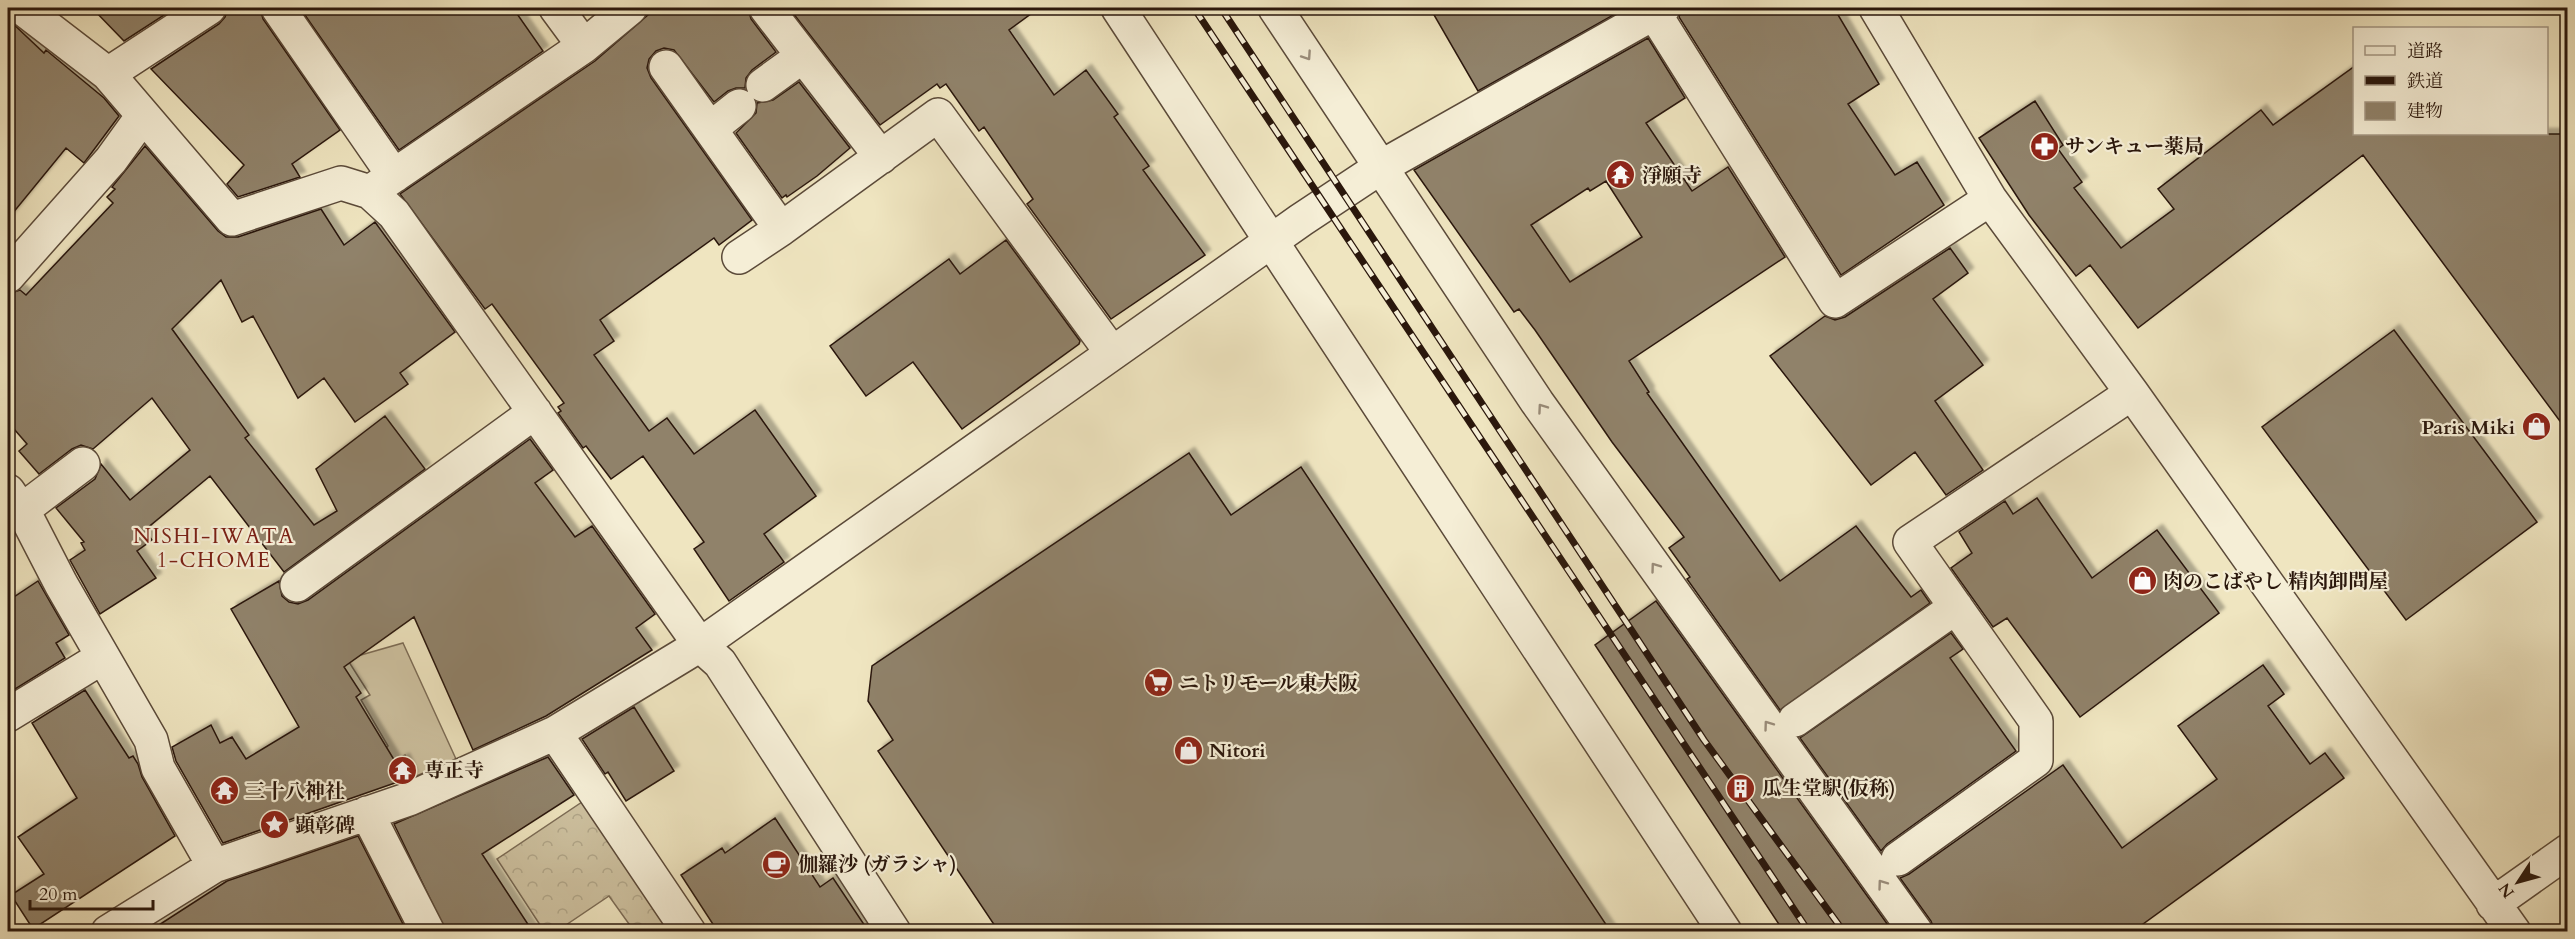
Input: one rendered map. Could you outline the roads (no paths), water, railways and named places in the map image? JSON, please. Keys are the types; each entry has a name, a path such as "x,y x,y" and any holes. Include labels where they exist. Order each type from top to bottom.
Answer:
{"street":[{"path":"22,8 108,74 142,117 232,219 341,183 382,184 584,46 630,8"},
{"path":"108,74 209,8"},
{"path":"278,8 382,184 394,214 700,645 720,663 894,932"},
{"path":"556,8 584,46"},
{"path":"766,8 882,157"},
{"path":"1118,8 1725,932"},
{"path":"1275,8 1537,402 1916,932"},
{"path":"1876,8 1990,199 2132,393 2514,932"},
{"path":"108,932 213,866 409,799 555,733 700,645 1272,240 1381,167 1656,9 1835,301 1990,199"},
{"path":"710,129 803,56"},
{"path":"666,66 781,230"},
{"path":"739,257 781,230 939,115 1112,353"},
{"path":"8,276 111,160 142,117"},
{"path":"1898,860 2036,760 2036,721 1910,542 2132,393"},
{"path":"297,585 535,412"},
{"path":"83,464 14,501 152,740 158,768 213,866"},
{"path":"1795,720 1956,607"},
{"path":"8,715 103,657"},
{"path":"555,733 689,932"},
{"path":"367,813 428,932"},
{"path":"2493,904 2568,851"}],"railway":[{"path":"1194,8 1809,932"},
{"path":"1221,8 1704,740 1844,932"}],"place":[{"name":"サンキュー薬局","path":"2044,146"},
{"name":"淨願寺","path":"1621,175"},
{"name":"Paris Miki","path":"2536,427"},
{"name":"肉のこばやし 精肉卸問屋","path":"2142,581"},
{"name":"ニトリモール東大阪","path":"1158,683"},
{"name":"Nitori","path":"1188,750"},
{"name":"専正寺","path":"403,770"},
{"name":"瓜生堂駅(仮称)","path":"1741,788"},
{"name":"三十八神社","path":"224,791"},
{"name":"顕彰碑","path":"274,825"},
{"name":"伽羅沙 (ガラシャ)","path":"777,864"}],"district":[{"name":"NISHI-IWATA 1-CHOME","path":"214,548"}]}
